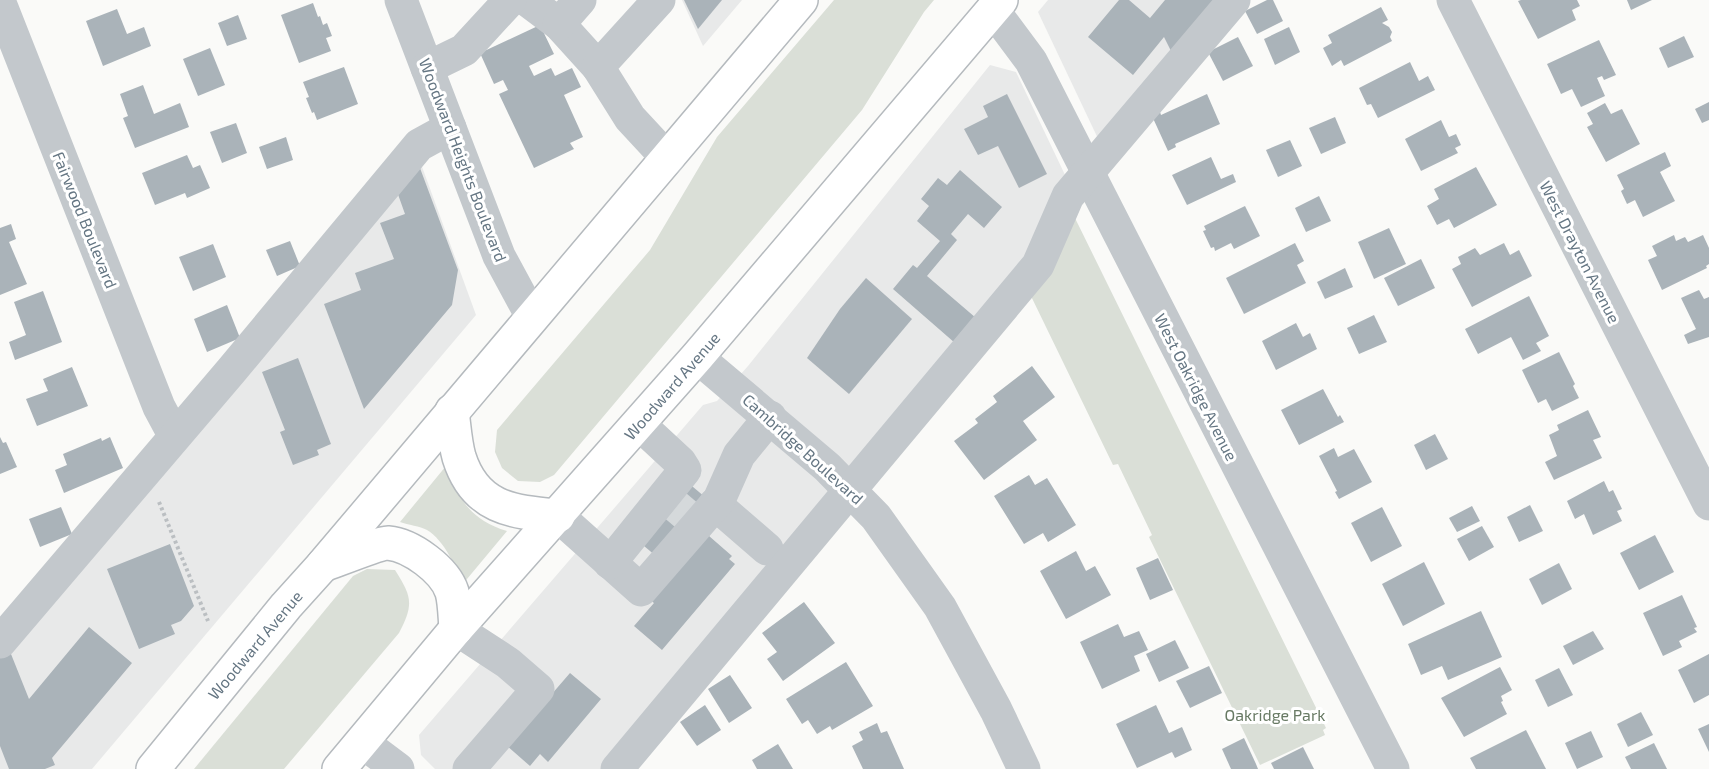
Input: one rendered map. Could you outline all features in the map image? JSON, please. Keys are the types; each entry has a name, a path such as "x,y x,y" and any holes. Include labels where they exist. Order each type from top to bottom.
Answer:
{"main road":[{"name":"Woodward Avenue","path":"153,769 286,606 801,0"},
{"name":"Woodward Avenue","path":"339,769 456,629 639,424 997,5"},
{"path":"452,411 459,457 471,482 488,500 508,510 558,516"},
{"path":"323,565 387,543 403,547 423,557 437,570 452,591 456,629"}],"street":[{"name":"Woodward Heights Boulevard","path":"401,0 499,256 532,317"},
{"path":"427,68 464,50 510,0"},
{"path":"527,0 569,12 598,68 630,118 668,159"},
{"path":"598,68 659,0"},
{"path":"617,769 1038,265 1068,196 1234,0"},
{"name":"West Drayton Avenue","path":"1452,0 1709,504"},
{"name":"Fairwood Boulevard","path":"0,3 159,407 174,435"},
{"name":"West Oakridge Avenue","path":"997,5 1031,61 1392,769"},
{"path":"0,642 246,353 419,145 450,128"},
{"name":"Cambridge Boulevard","path":"697,357 827,467 876,517 940,607 996,710 1024,769"},
{"path":"558,516 641,590 717,502 739,455 770,417"},
{"path":"639,424 767,549"},
{"path":"610,563 685,470"},
{"path":"629,538 662,565"},
{"path":"456,629 508,663 537,689 470,769"},
{"path":"362,742 398,769"}],"path":[{"path":"155,493 208,621"}],"shaded area":[{"path":"682,0 742,0 703,46"},
{"path":"1048,0 1228,0 1102,147 1038,12"},
{"path":"990,65 1016,72 1066,177 1031,257 603,769 435,769 421,755 419,735 703,405 717,401 748,366"},
{"path":"417,153 476,315 92,769 0,769 0,650"}],"green space":[{"path":"834,0 934,0 862,110 554,475 540,482 518,481 502,468 495,452 497,430 650,250 717,137"},
{"name":"Oakridge Park","path":"1073,214 1326,728 1323,730 1325,735 1260,765 1149,537 1152,535 1118,464 1113,465 1029,292"},
{"path":"446,466 467,507 484,521 507,531 462,585 449,555 439,540 424,529 400,522"},
{"path":"367,569 395,570 408,594 409,607 404,623 399,633 284,769 194,769 353,576"}],"building":[{"path":"684,0 722,0 698,29"},
{"path":"1119,0 1129,0 1150,18 1165,0 1215,0 1172,53 1164,37 1133,75 1088,37"},
{"path":"1267,0 1273,0 1283,21 1257,34 1245,11"},
{"path":"1577,0 1580,6 1572,10 1576,20 1538,39 1518,1"},
{"path":"1627,0 1652,0 1631,10"},
{"path":"313,3 318,17 320,16 323,25 327,23 332,36 326,38 331,51 299,63 281,15"},
{"path":"1381,7 1388,20 1382,23 1392,32 1390,37 1392,41 1344,66 1341,60 1332,66 1323,48 1332,43 1328,35"},
{"path":"117,9 127,34 144,27 151,46 103,66 86,21"},
{"path":"238,15 247,39 227,46 218,23"},
{"path":"540,25 554,54 529,66 534,76 551,68 555,76 572,68 581,87 564,95 583,137 570,143 574,149 534,168 499,94 508,90 503,80 494,84 480,53"},
{"path":"1289,27 1300,52 1275,65 1264,39"},
{"path":"1684,36 1694,57 1668,68 1659,48"},
{"path":"1238,37 1253,66 1223,81 1208,52"},
{"path":"1599,40 1616,75 1604,80 1602,76 1597,78 1605,96 1581,107 1572,89 1561,94 1547,64"},
{"path":"210,48 225,85 198,96 183,59"},
{"path":"1410,62 1419,81 1428,76 1435,90 1378,118 1371,104 1367,105 1359,88"},
{"path":"344,67 358,104 317,120 306,98 309,97 303,82"},
{"path":"143,85 154,114 180,103 189,127 135,148 123,118 128,116 120,94"},
{"path":"1007,94 1047,174 1019,188 998,146 978,155 964,129 988,117 983,106"},
{"path":"1207,94 1220,124 1175,144 1176,147 1168,151 1152,116 1160,112 1161,115"},
{"path":"1709,102 1709,120 1702,123 1695,109"},
{"path":"1605,103 1611,114 1622,109 1640,144 1606,162 1587,127 1593,124 1587,113"},
{"path":"1335,117 1346,143 1321,154 1309,128"},
{"path":"1441,120 1449,137 1456,134 1461,145 1455,148 1458,153 1421,171 1405,139"},
{"path":"236,123 247,153 222,163 210,132"},
{"path":"286,137 293,160 267,169 259,147"},
{"path":"1290,140 1302,166 1278,177 1266,150"},
{"path":"1665,152 1671,166 1660,172 1675,201 1643,217 1635,200 1627,204 1621,191 1624,189 1617,175"},
{"path":"187,155 193,168 200,165 210,188 187,198 185,193 155,205 142,173"},
{"path":"1211,157 1221,179 1233,174 1236,182 1187,205 1172,175"},
{"path":"417,160 458,270 452,305 364,409 324,304 361,290 355,273 394,259 380,223 405,214 395,186"},
{"path":"1476,167 1497,205 1454,228 1449,219 1437,225 1427,206 1439,199 1434,189"},
{"path":"960,170 1002,207 984,228 968,214 951,234 957,240 927,276 976,318 955,343 893,289 913,265 917,268 940,241 917,221 929,206 921,199 938,178 947,185"},
{"path":"1319,196 1331,221 1306,232 1295,208"},
{"path":"1245,206 1260,236 1234,249 1231,243 1215,251 1214,247 1211,248 1203,231 1206,230 1204,226"},
{"path":"11,224 16,239 9,242 27,284 0,295 0,228"},
{"path":"1389,228 1406,264 1374,279 1358,242"},
{"path":"1674,235 1676,241 1685,237 1688,242 1703,235 1709,248 1709,264 1707,268 1662,290 1648,260 1657,256 1652,246"},
{"path":"290,241 300,266 277,276 266,250"},
{"path":"1295,243 1304,261 1297,265 1306,283 1244,314 1226,278"},
{"path":"1504,243 1510,255 1519,250 1532,276 1472,307 1452,269 1461,264 1458,257 1475,248 1480,255"},
{"path":"213,244 226,277 193,291 179,257"},
{"path":"1421,259 1435,288 1398,306 1384,278"},
{"path":"1345,268 1353,287 1325,299 1317,282"},
{"path":"866,278 912,319 849,394 807,358 840,309"},
{"path":"1699,290 1704,299 1709,297 1709,337 1688,344 1684,335 1696,329 1681,298"},
{"path":"43,291 62,342 15,360 9,342 26,335 14,302"},
{"path":"1529,296 1549,336 1536,343 1541,351 1523,360 1511,337 1478,354 1465,329"},
{"path":"227,305 240,338 207,352 194,319"},
{"path":"1374,315 1387,342 1359,354 1347,328"},
{"path":"1296,323 1303,337 1310,333 1317,349 1276,370 1262,341"},
{"path":"1559,352 1575,384 1573,386 1579,398 1552,411 1546,399 1538,403 1522,370"},
{"path":"298,358 331,444 317,450 319,455 293,465 280,432 285,430 262,372"},
{"path":"1032,366 1055,397 1023,421 1037,440 984,480 954,441 978,423 975,419 997,402 993,396"},
{"path":"72,367 88,406 37,426 26,399 48,391 43,379"},
{"path":"1323,389 1338,417 1340,415 1344,422 1299,445 1281,410"},
{"path":"1588,410 1601,437 1593,440 1602,458 1554,480 1545,462 1557,456 1549,435 1559,430 1557,425"},
{"path":"1435,434 1448,459 1426,470 1414,445"},
{"path":"0,437 3,443 6,442 17,467 0,474"},
{"path":"110,437 123,468 64,493 55,470 67,465 63,454 101,438 102,441"},
{"path":"1334,448 1338,457 1354,449 1372,482 1339,499 1319,456"},
{"path":"1029,475 1035,485 1047,478 1076,525 1048,542 1043,533 1024,544 994,496"},
{"path":"686,481 712,503 663,562 637,540"},
{"path":"1604,481 1609,492 1613,490 1622,509 1617,511 1622,521 1593,535 1584,514 1575,519 1567,501"},
{"path":"1530,505 1543,531 1519,542 1507,517"},
{"path":"1472,506 1480,521 1457,532 1449,518"},
{"path":"61,507 72,534 40,547 29,519"},
{"path":"1382,507 1402,546 1371,562 1351,523"},
{"path":"1482,526 1494,547 1469,561 1457,539"},
{"path":"701,529 732,556 729,559 735,564 662,650 634,626 654,603 648,598"},
{"path":"1655,535 1674,572 1639,590 1620,553"},
{"path":"170,544 194,606 181,621 171,625 175,634 139,649 107,569"},
{"path":"1076,551 1086,571 1095,566 1111,595 1066,619 1040,571"},
{"path":"1158,558 1173,590 1150,600 1136,568"},
{"path":"1424,562 1445,604 1403,626 1382,584"},
{"path":"1559,563 1572,589 1542,605 1529,579"},
{"path":"1682,595 1697,627 1694,628 1697,632 1679,641 1682,647 1663,656 1643,613"},
{"path":"804,602 835,643 783,681 767,659 777,652 762,633"},
{"path":"1481,611 1502,657 1448,680 1442,666 1421,675 1408,644"},
{"path":"1118,624 1124,637 1139,631 1148,650 1134,656 1140,671 1102,689 1080,642"},
{"path":"89,627 132,663 52,758 55,765 45,769 9,769 0,746 0,653 9,649 29,699"},
{"path":"1593,631 1604,649 1573,665 1563,646"},
{"path":"1175,640 1189,668 1159,682 1146,654"},
{"path":"1709,654 1709,695 1694,703 1678,670"},
{"path":"846,662 873,706 832,730 830,726 817,734 808,720 802,724 786,699"},
{"path":"1209,666 1222,693 1190,708 1176,681"},
{"path":"1500,667 1512,690 1501,696 1503,701 1501,702 1507,714 1464,737 1441,698"},
{"path":"1559,668 1573,695 1548,707 1535,680"},
{"path":"570,673 601,699 548,762 540,754 530,766 507,746"},
{"path":"730,675 752,708 729,723 708,689"},
{"path":"705,705 721,730 697,746 680,722"},
{"path":"1156,705 1169,733 1182,727 1192,750 1175,758 1172,752 1137,768 1116,724"},
{"path":"1641,712 1653,735 1628,747 1617,724"},
{"path":"877,723 881,733 887,731 904,769 863,769 852,746 863,740 859,732"},
{"path":"1709,724 1709,752 1698,729"},
{"path":"1526,730 1546,769 1476,769 1470,758"},
{"path":"1591,731 1603,757 1577,769 1565,743"},
{"path":"1244,738 1258,769 1231,769 1222,749"},
{"path":"1654,743 1667,769 1631,769 1625,757"},
{"path":"778,744 793,769 757,769 752,760"},
{"path":"1303,747 1314,769 1274,769 1271,763"}],"tunnel":[{"path":"664,496 697,524"}]}
